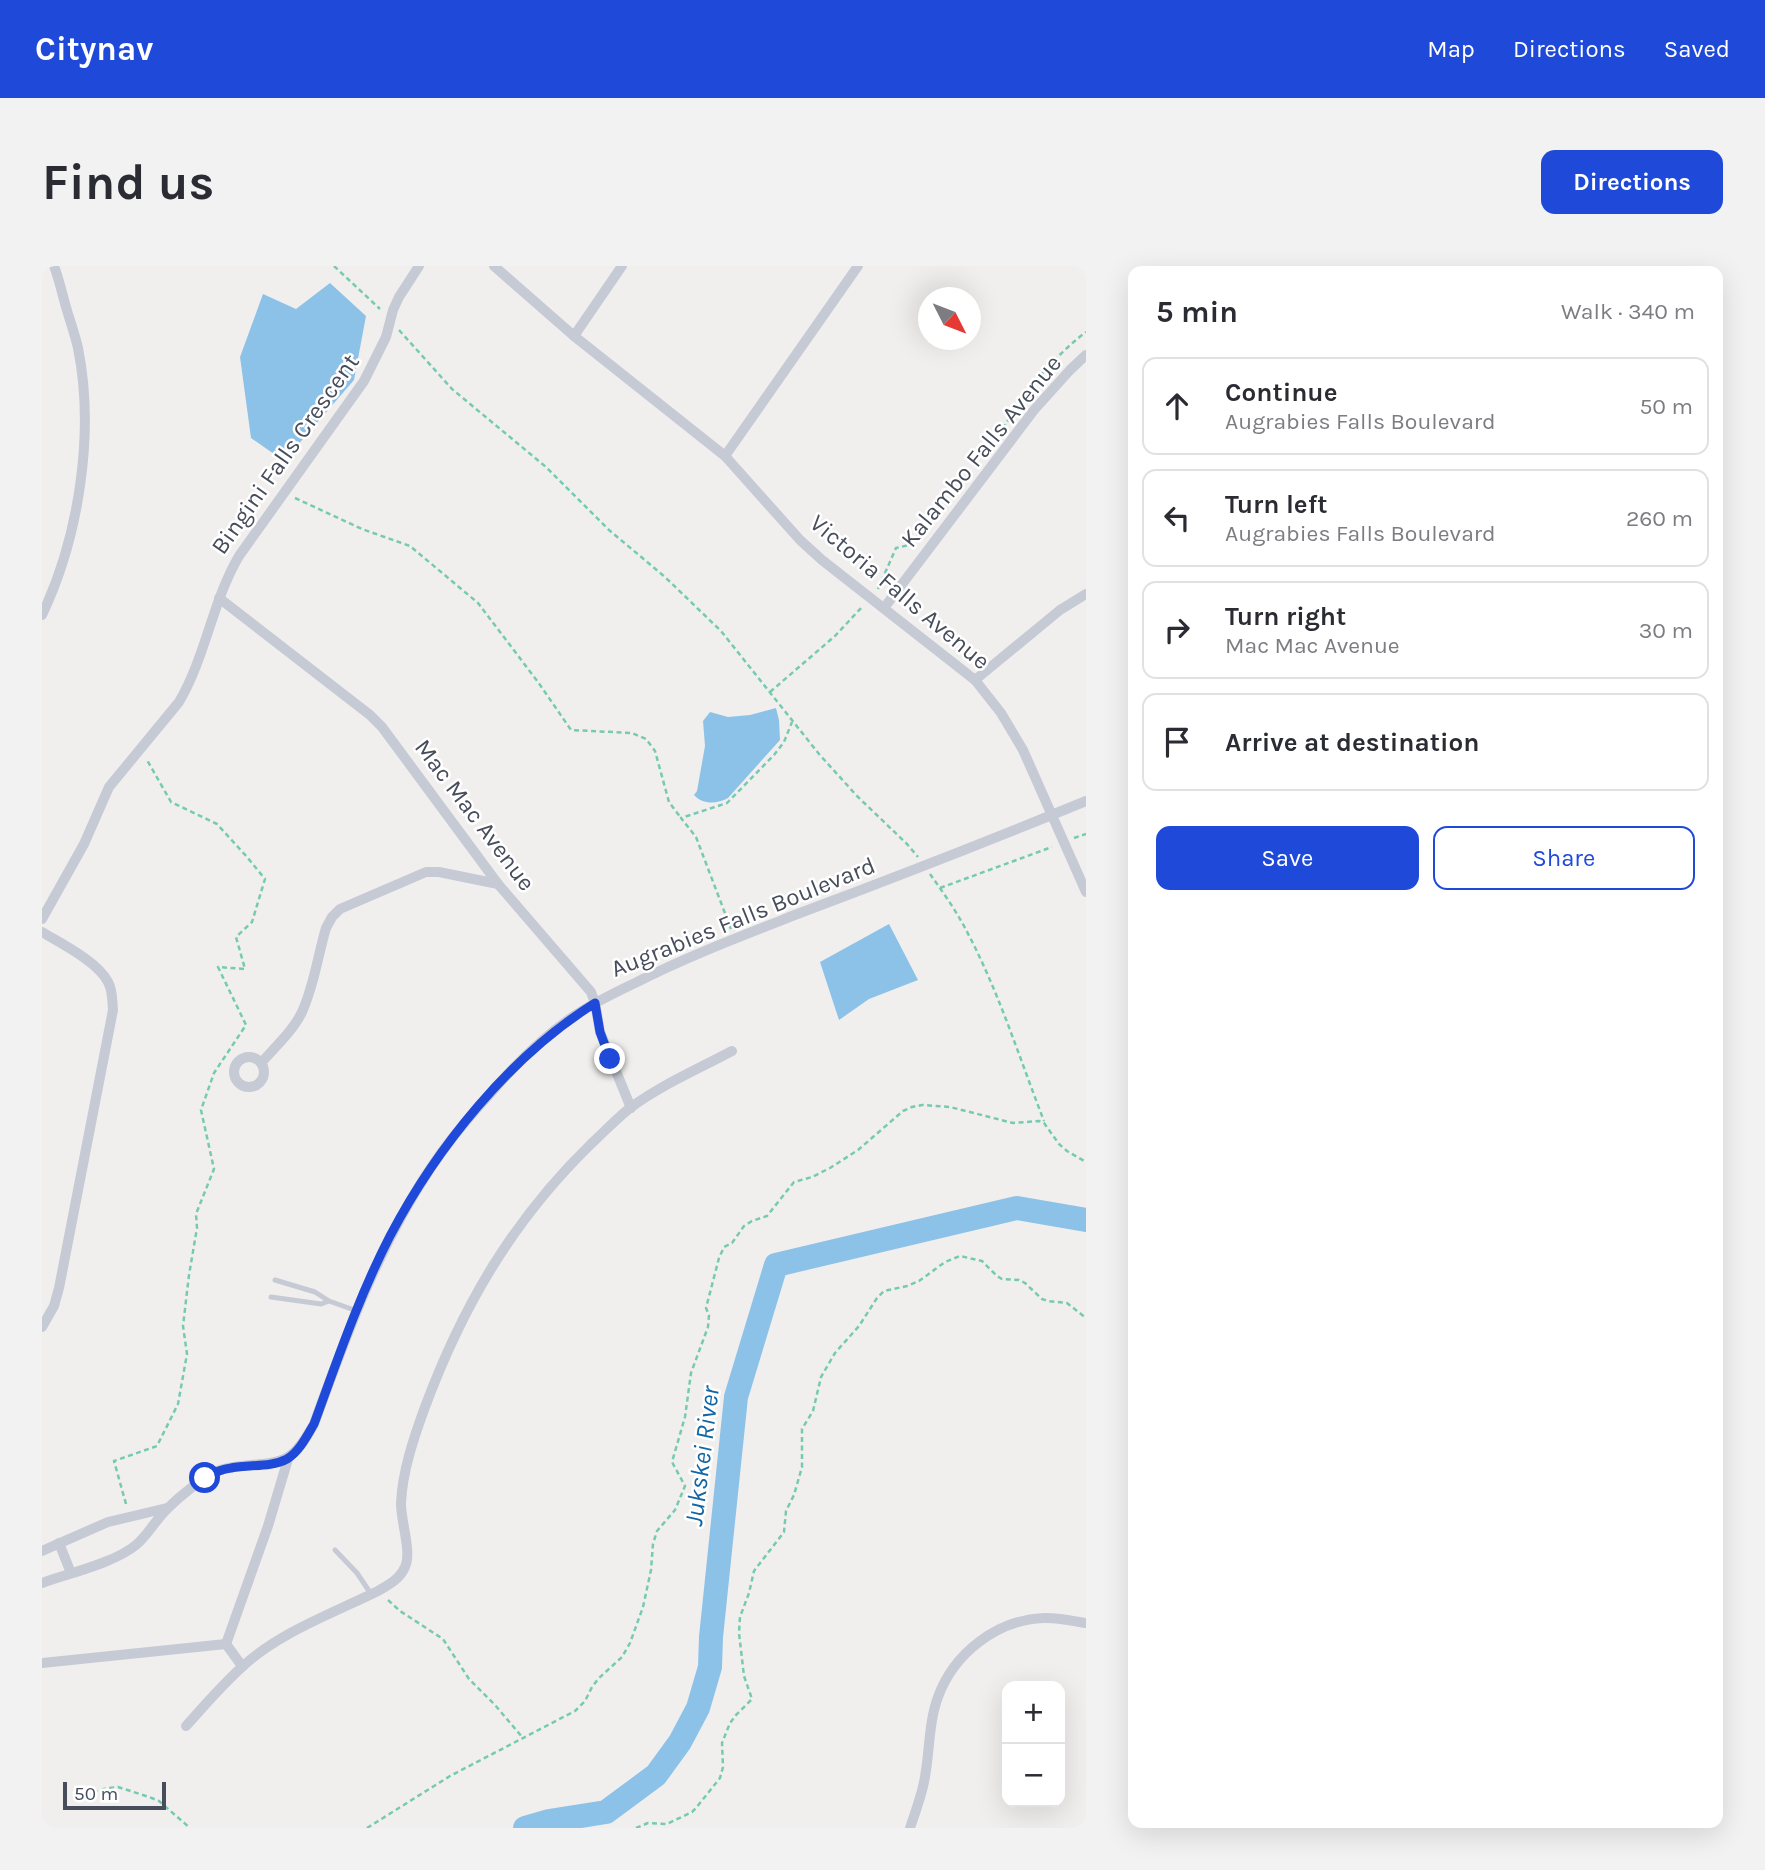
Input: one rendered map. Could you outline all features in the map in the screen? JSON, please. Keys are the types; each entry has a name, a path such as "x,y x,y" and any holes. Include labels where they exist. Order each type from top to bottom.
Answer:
{"street":[{"path":"42,615 64,562 80,490 84,445 78,348 54,266"},
{"name":"Bingini Falls Crescent","path":"42,919 84,844 108,787 186,689 229,573 364,381 382,346 399,297 419,266"},
{"name":"Victoria Falls Avenue","path":"494,266 574,336 725,456 800,540 975,680 1001,712 1023,750 1086,892"},
{"path":"574,336 622,266"},
{"path":"725,456 858,266"},
{"name":"Kalambo Falls Avenue","path":"884,608 1034,410 1086,355"},
{"path":"975,680 1060,610 1086,594"},
{"name":"Mac Mac Avenue","path":"219,598 376,721 498,884 591,992 600,1032 631,1108"},
{"name":"Augrabies Falls Boulevard","path":"288,1458 306,1439 314,1424 357,1311 390,1237 429,1170 500,1082 572,1017 652,974 734,939 1086,802"},
{"path":"261,1063 295,1024 301,1013 326,928 331,917 340,909 426,872 439,872 498,884"},
{"path":"42,932 103,973 110,985 113,1010 59,1288 54,1306 42,1327"},
{"path":"186,1726 243,1666 285,1637 391,1583 406,1566 408,1558 401,1504 404,1482 425,1408 461,1320 502,1250 572,1163 631,1108 732,1051"},
{"path":"42,1583 117,1557 150,1532 167,1508 218,1471 275,1463 288,1458"},
{"path":"226,1644 268,1526 288,1458"},
{"path":"42,1551 95,1527 167,1508"},
{"path":"59,1543 71,1573"},
{"path":"910,1828 924,1782 937,1699 952,1668 971,1648 1005,1626 1023,1620 1045,1618 1086,1623"},
{"path":"226,1644 243,1666"},
{"path":"42,1663 226,1644"}],"lane":[{"path":"275,1280 315,1292 329,1301 357,1311"},
{"path":"271,1297 321,1304 329,1301"},
{"path":"335,1550 374,1592"}],"path":[{"path":"334,266 391,320 452,389 546,467 609,530 665,577 721,631 819,754 906,844 940,888 964,926 986,970 1044,1123 1059,1144 1086,1162"},
{"path":"994,442 1022,396 1063,350 1086,332"},
{"path":"284,492 362,529 410,545 478,603 571,730 632,733 646,739 654,751 669,802 696,837 734,939"},
{"path":"878,589 896,548 909,545 948,501"},
{"path":"770,692 835,636 869,599"},
{"path":"681,818 727,803 774,755 784,742 792,722"},
{"path":"130,1516 114,1461 157,1446 178,1404 187,1354 183,1326 197,1214 214,1169 201,1110 214,1073 246,1025 218,967 246,969 236,937 253,922 265,879 216,824 171,802 141,748"},
{"path":"940,888 1086,834"},
{"path":"367,1828 450,1776 575,1711 585,1701 599,1678 622,1657 643,1607 657,1531 675,1510 685,1486 672,1462 685,1417 691,1373 708,1327 709,1315 706,1308 724,1247 732,1243 747,1224 767,1216 794,1182 830,1168 858,1150 903,1111 912,1107 950,1107 1013,1123 1034,1120 1044,1123"},
{"path":"636,1828 648,1823 667,1824 692,1812 720,1777 723,1766 723,1737 736,1715 752,1699 744,1676 739,1633 740,1617 754,1571 784,1532 786,1511 794,1495 802,1466 802,1429 813,1411 821,1377 877,1298 884,1291 919,1281 945,1262 960,1256 982,1261 997,1276 1019,1280 1042,1299 1067,1303 1086,1318"},
{"path":"374,1592 443,1639 469,1679 523,1738"},
{"path":"76,1790 92,1792 118,1787 149,1797 159,1801 190,1828"}],"water":[{"path":"330,283 366,316 354,380 284,461 251,438 240,357 263,294 296,309"},
{"path":"776,708 780,740 728,798 710,802 702,801 694,795 705,746 703,721 710,712 728,717"},
{"path":"889,924 918,980 869,999 839,1020 820,962"}],"waterway":[{"name":"Jukskei River","path":"525,1828 549,1821 606,1812 656,1775 680,1742 698,1708 710,1667 736,1397 776,1265 1017,1208 1086,1220"}],"route":[{"path":"205,1478 218,1471 275,1463 288,1458 306,1439 390,1237 429,1170 500,1082 549,1035 595,1003 596,1018 610,1059"}]}
